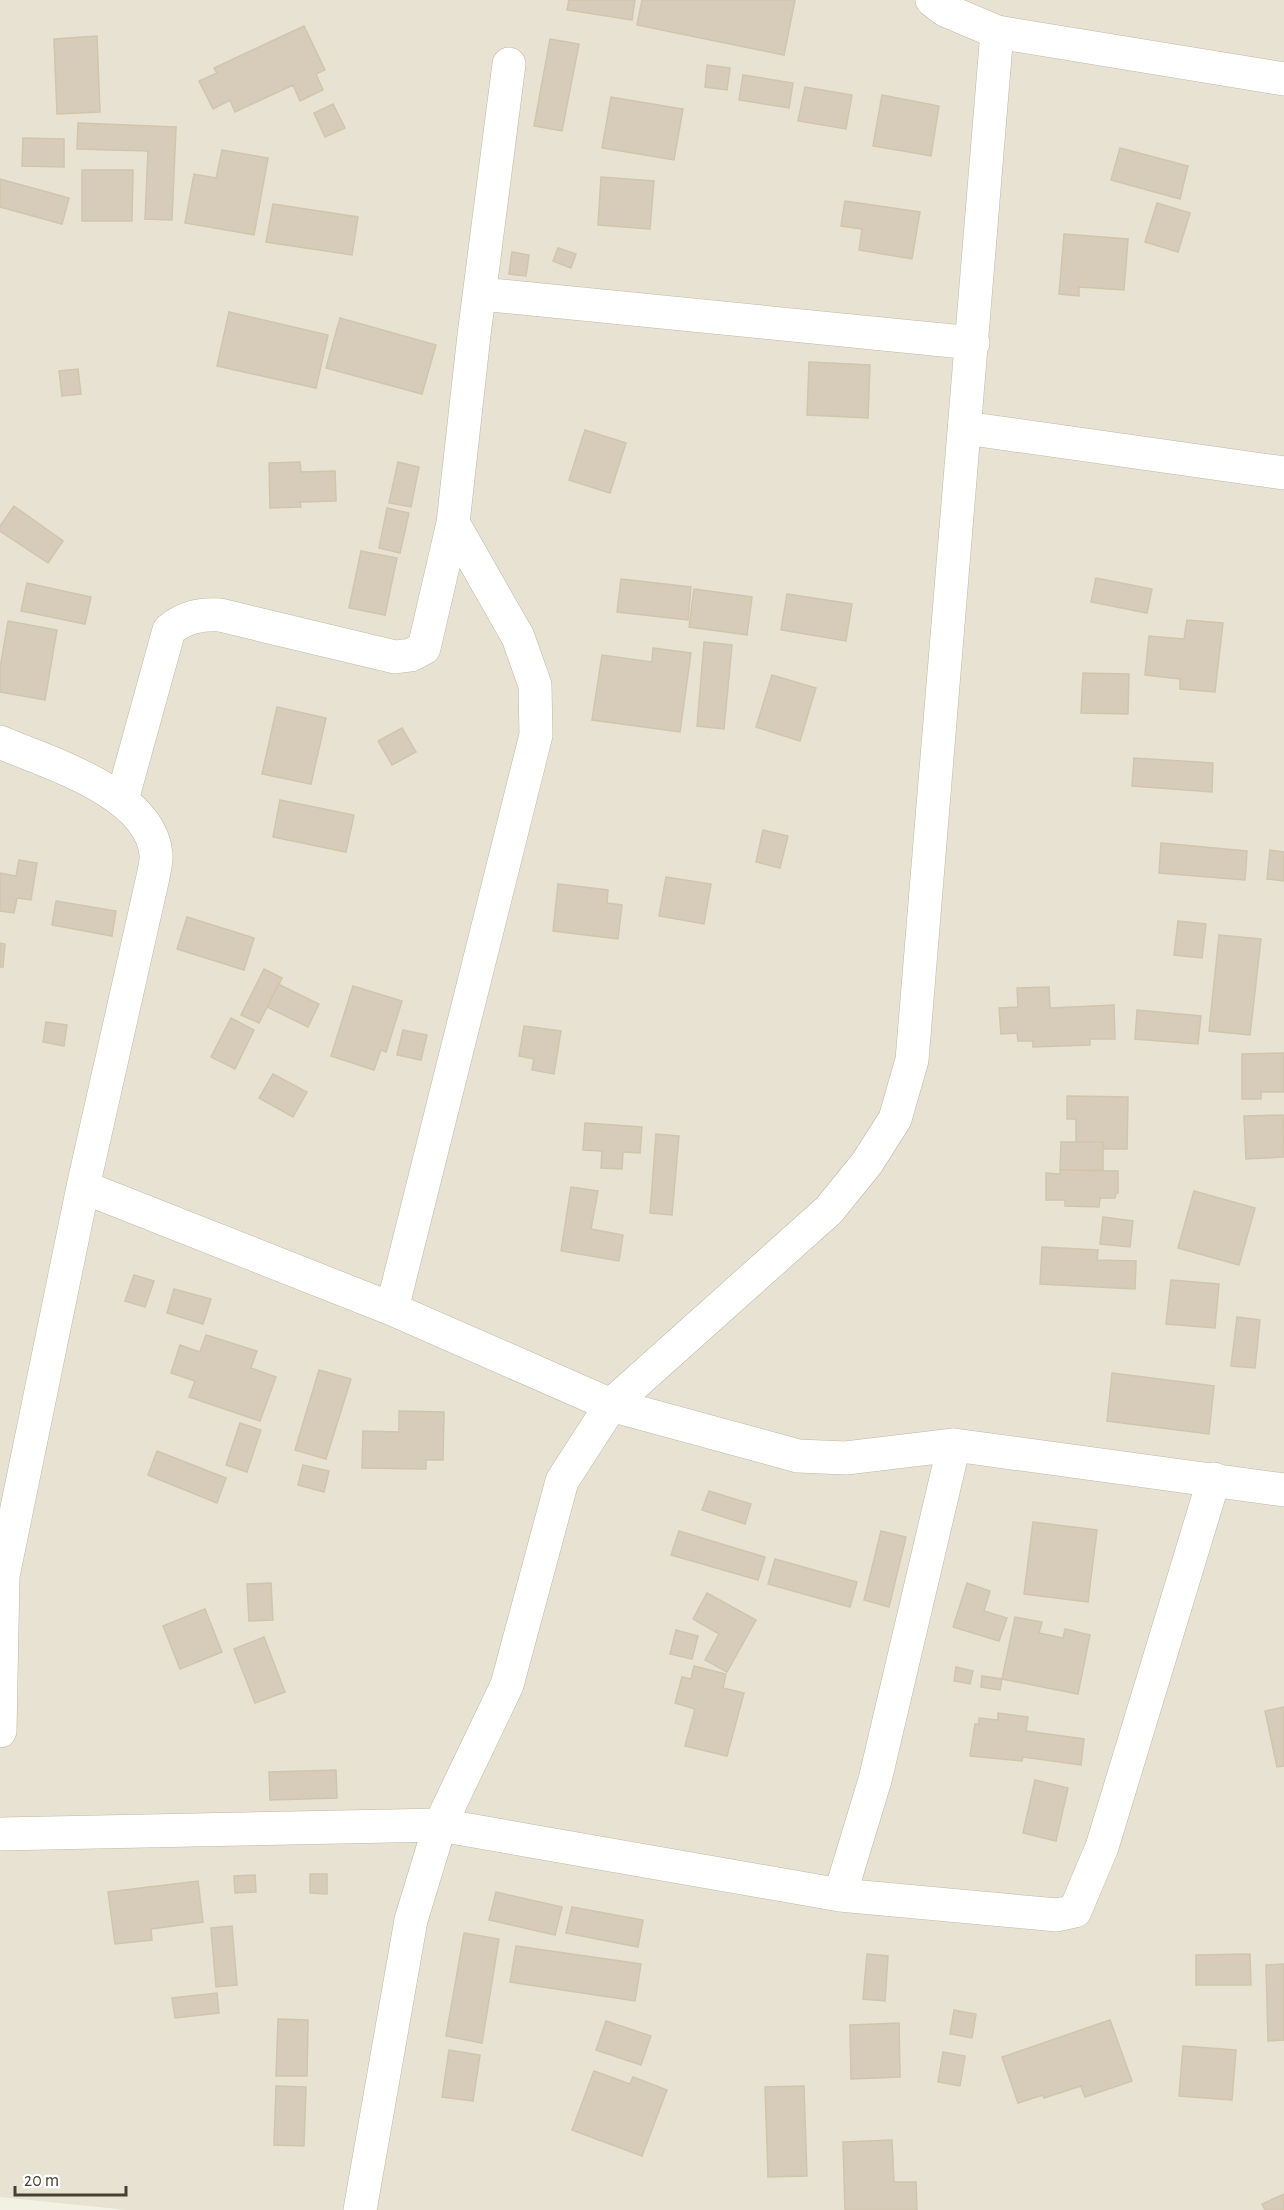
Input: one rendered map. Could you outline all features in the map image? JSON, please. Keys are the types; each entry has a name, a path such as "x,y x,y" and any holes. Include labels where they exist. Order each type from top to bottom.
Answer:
{"street":[{"path":"932,0 945,10 997,32 1284,79"},
{"path":"360,2210 411,1920 440,1825 507,1684 562,1481 611,1405 829,1210 867,1163 895,1119 912,1060 997,32"},
{"path":"122,800 169,630 174,626 192,617 220,615 395,657 411,655 424,648 453,523 474,336 509,64"},
{"path":"481,294 973,343"},
{"path":"965,428 1284,473"},
{"path":"392,1309 536,735 536,685 518,637 453,523"},
{"path":"0,742 107,789 122,800 147,827 156,854 153,877 83,1187 2,1569 0,1731"},
{"path":"83,1187 392,1309 611,1405 798,1456 846,1458 954,1445 1284,1490"},
{"path":"840,1895 875,1780 954,1445"},
{"path":"0,1834 440,1825 840,1895 1058,1915 1075,1911 1102,1847 1214,1479"}],"shaded area":[{"path":"0,0 1284,0 1284,2210 128,2210 0,2197"}],"building":[{"path":"569,0 635,0 632,20 567,10"},
{"path":"642,0 795,0 784,55 637,25"},
{"path":"304,26 325,70 316,74 323,90 300,101 293,85 235,112 230,100 213,109 199,81 217,73 214,68"},
{"path":"97,36 100,112 57,114 54,39"},
{"path":"550,39 579,44 562,131 534,126"},
{"path":"707,65 730,68 727,90 705,87"},
{"path":"743,75 793,83 789,108 739,100"},
{"path":"805,87 852,95 846,129 798,121"},
{"path":"882,95 939,106 931,156 873,146"},
{"path":"611,97 683,109 674,160 602,148"},
{"path":"333,104 345,128 325,137 314,113"},
{"path":"78,123 176,127 172,220 145,219 148,151 77,149"},
{"path":"23,138 64,139 64,167 22,166"},
{"path":"1120,148 1188,166 1180,199 1111,180"},
{"path":"222,150 268,158 254,235 185,223 194,174 216,178"},
{"path":"82,170 133,170 132,221 82,221"},
{"path":"601,177 654,181 650,229 598,225"},
{"path":"0,179 69,198 62,224 0,207"},
{"path":"845,201 920,212 912,259 859,250 862,229 841,226"},
{"path":"1157,203 1190,213 1178,252 1145,242"},
{"path":"273,204 358,217 352,255 266,242"},
{"path":"1064,234 1128,239 1124,290 1079,287 1079,296 1059,294"},
{"path":"558,248 576,254 571,268 553,261"},
{"path":"512,252 529,255 526,276 509,274"},
{"path":"229,312 328,335 316,388 217,366"},
{"path":"340,318 436,345 422,394 326,368"},
{"path":"809,362 870,365 868,418 807,415"},
{"path":"78,369 81,394 62,396 59,371"},
{"path":"585,430 626,443 610,493 569,480"},
{"path":"300,462 301,472 335,471 336,501 300,502 301,507 270,508 269,463"},
{"path":"398,462 419,467 411,507 389,503"},
{"path":"14,506 63,541 48,563 0,531 0,526"},
{"path":"387,508 409,513 400,553 379,548"},
{"path":"361,551 397,558 385,615 349,608"},
{"path":"1096,578 1152,589 1147,613 1091,602"},
{"path":"621,579 691,587 688,620 617,612"},
{"path":"27,583 91,597 85,624 21,611"},
{"path":"694,589 752,597 747,635 689,627"},
{"path":"787,594 852,604 846,641 781,630"},
{"path":"1187,620 1223,623 1215,692 1180,689 1180,679 1145,675 1149,636 1184,639"},
{"path":"8,621 57,630 45,700 0,692 0,668"},
{"path":"704,642 732,645 724,729 697,726"},
{"path":"653,648 691,653 680,732 592,720 602,655 652,662"},
{"path":"1083,673 1129,674 1128,714 1081,713"},
{"path":"772,675 816,688 800,741 756,727"},
{"path":"277,707 326,718 311,784 262,774"},
{"path":"402,728 416,752 392,765 378,741"},
{"path":"1134,758 1213,763 1212,792 1132,786"},
{"path":"280,800 354,815 346,852 273,837"},
{"path":"763,830 788,836 780,868 756,862"},
{"path":"1161,843 1247,851 1245,880 1159,873"},
{"path":"1270,850 1284,852 1284,881 1267,879"},
{"path":"19,860 37,863 31,900 17,898 14,913 0,911 0,873 16,876"},
{"path":"666,877 711,884 704,924 659,916"},
{"path":"558,884 608,890 607,903 622,905 618,939 553,931"},
{"path":"56,901 116,911 112,936 52,925"},
{"path":"187,917 254,938 244,970 177,949"},
{"path":"1178,921 1206,924 1202,958 1174,955"},
{"path":"1219,935 1261,939 1250,1035 1209,1031"},
{"path":"0,943 5,944 3,967 0,967"},
{"path":"264,969 282,978 259,1023 241,1015"},
{"path":"278,984 319,1004 308,1027 267,1007"},
{"path":"353,986 402,1001 386,1052 381,1050 374,1070 331,1056"},
{"path":"1049,987 1050,1008 1114,1005 1115,1039 1090,1039 1090,1045 1033,1047 1033,1041 1018,1041 1017,1033 1001,1034 999,1008 1018,1007 1017,988"},
{"path":"1137,1010 1201,1016 1198,1044 1135,1039"},
{"path":"231,1018 254,1030 235,1069 211,1057"},
{"path":"46,1022 67,1025 64,1046 43,1042"},
{"path":"524,1026 561,1031 554,1074 532,1070 534,1059 519,1056"},
{"path":"403,1030 427,1035 421,1060 397,1055"},
{"path":"1284,1053 1284,1092 1261,1092 1261,1099 1242,1099 1242,1054"},
{"path":"273,1074 307,1092 293,1117 259,1098"},
{"path":"1067,1096 1128,1097 1127,1149 1104,1149 1103,1142 1076,1142 1076,1119 1067,1119"},
{"path":"1283,1115 1284,1157 1246,1159 1244,1116"},
{"path":"585,1123 642,1127 640,1153 623,1152 622,1169 601,1168 602,1151 583,1150"},
{"path":"656,1134 679,1136 672,1215 650,1213"},
{"path":"1061,1142 1103,1142 1103,1170 1060,1170"},
{"path":"1060,1170 1118,1171 1118,1193 1115,1198 1100,1198 1099,1207 1065,1206 1065,1200 1046,1200 1046,1173 1060,1174"},
{"path":"571,1187 598,1191 591,1229 623,1235 619,1261 561,1251"},
{"path":"1194,1191 1255,1208 1239,1265 1178,1248"},
{"path":"1103,1217 1133,1221 1130,1247 1100,1244"},
{"path":"1042,1247 1098,1250 1097,1260 1136,1261 1135,1289 1040,1284"},
{"path":"134,1275 154,1281 145,1307 125,1301"},
{"path":"1171,1280 1219,1284 1215,1328 1166,1324"},
{"path":"174,1289 211,1299 203,1324 167,1313"},
{"path":"1237,1317 1260,1320 1255,1368 1231,1366"},
{"path":"206,1335 257,1351 251,1368 276,1377 260,1421 189,1397 195,1381 171,1373 180,1345 200,1352"},
{"path":"319,1370 351,1379 326,1459 295,1450"},
{"path":"1112,1373 1214,1386 1209,1434 1107,1421"},
{"path":"399,1411 444,1412 443,1460 426,1460 426,1469 362,1468 363,1431 399,1432"},
{"path":"240,1423 261,1430 247,1472 226,1465"},
{"path":"157,1451 226,1478 217,1503 148,1475"},
{"path":"303,1465 329,1471 324,1492 298,1485"},
{"path":"709,1491 751,1504 745,1524 702,1510"},
{"path":"1033,1522 1097,1530 1088,1602 1024,1594"},
{"path":"679,1531 765,1557 758,1580 671,1555"},
{"path":"881,1531 906,1537 889,1607 864,1600"},
{"path":"775,1559 857,1582 850,1607 768,1584"},
{"path":"271,1583 273,1620 249,1621 247,1584"},
{"path":"967,1583 990,1591 984,1611 1007,1618 999,1641 953,1627"},
{"path":"707,1593 756,1620 727,1672 705,1660 719,1634 693,1619"},
{"path":"205,1609 222,1652 180,1669 163,1626"},
{"path":"1015,1617 1042,1622 1039,1633 1063,1638 1065,1629 1090,1635 1078,1694 1002,1679"},
{"path":"676,1630 698,1636 692,1659 670,1654"},
{"path":"264,1637 285,1692 255,1703 234,1649"},
{"path":"694,1666 726,1674 723,1688 744,1693 727,1756 685,1746 695,1709 675,1703 682,1677 691,1679"},
{"path":"956,1667 973,1671 970,1684 954,1681"},
{"path":"982,1676 1002,1679 1000,1690 981,1687"},
{"path":"1284,1707 1284,1766 1277,1767 1265,1711"},
{"path":"998,1713 1028,1717 1026,1731 1084,1739 1081,1765 1023,1757 1022,1761 970,1756 975,1724 979,1724 979,1718 998,1720"},
{"path":"336,1770 337,1798 270,1800 269,1772"},
{"path":"1035,1780 1068,1788 1056,1841 1023,1833"},
{"path":"310,1874 327,1874 327,1894 310,1893"},
{"path":"255,1875 256,1892 235,1893 234,1876"},
{"path":"198,1881 203,1922 151,1929 152,1940 115,1944 108,1892"},
{"path":"496,1892 562,1907 555,1935 489,1920"},
{"path":"572,1907 643,1920 638,1947 566,1933"},
{"path":"232,1926 237,1985 216,1987 211,1928"},
{"path":"464,1933 499,1939 482,2043 446,2036"},
{"path":"516,1946 641,1964 635,2001 510,1982"},
{"path":"867,1954 888,1956 885,2001 863,1999"},
{"path":"1250,1954 1251,1985 1196,1985 1196,1955"},
{"path":"1284,1964 1284,2040 1268,2041 1266,1965"},
{"path":"217,1993 219,2013 175,2018 172,1998"},
{"path":"954,2010 976,2014 972,2038 950,2034"},
{"path":"278,2019 308,2020 307,2076 276,2076"},
{"path":"1110,2020 1132,2081 1085,2097 1081,2086 1044,2098 1043,2095 1018,2103 1002,2057"},
{"path":"606,2021 651,2036 641,2065 596,2050"},
{"path":"899,2023 900,2077 851,2079 850,2025"},
{"path":"1183,2046 1236,2050 1232,2100 1179,2096"},
{"path":"449,2050 480,2055 473,2101 442,2097"},
{"path":"943,2052 965,2056 960,2086 938,2082"},
{"path":"594,2071 630,2084 633,2077 667,2090 642,2156 572,2130"},
{"path":"276,2086 306,2087 304,2146 274,2145"},
{"path":"804,2086 807,2176 768,2177 765,2087"},
{"path":"892,2140 894,2182 916,2182 917,2210 845,2210 843,2142"},
{"path":"1284,2194 1284,2210 1265,2210 1262,2204"}]}
